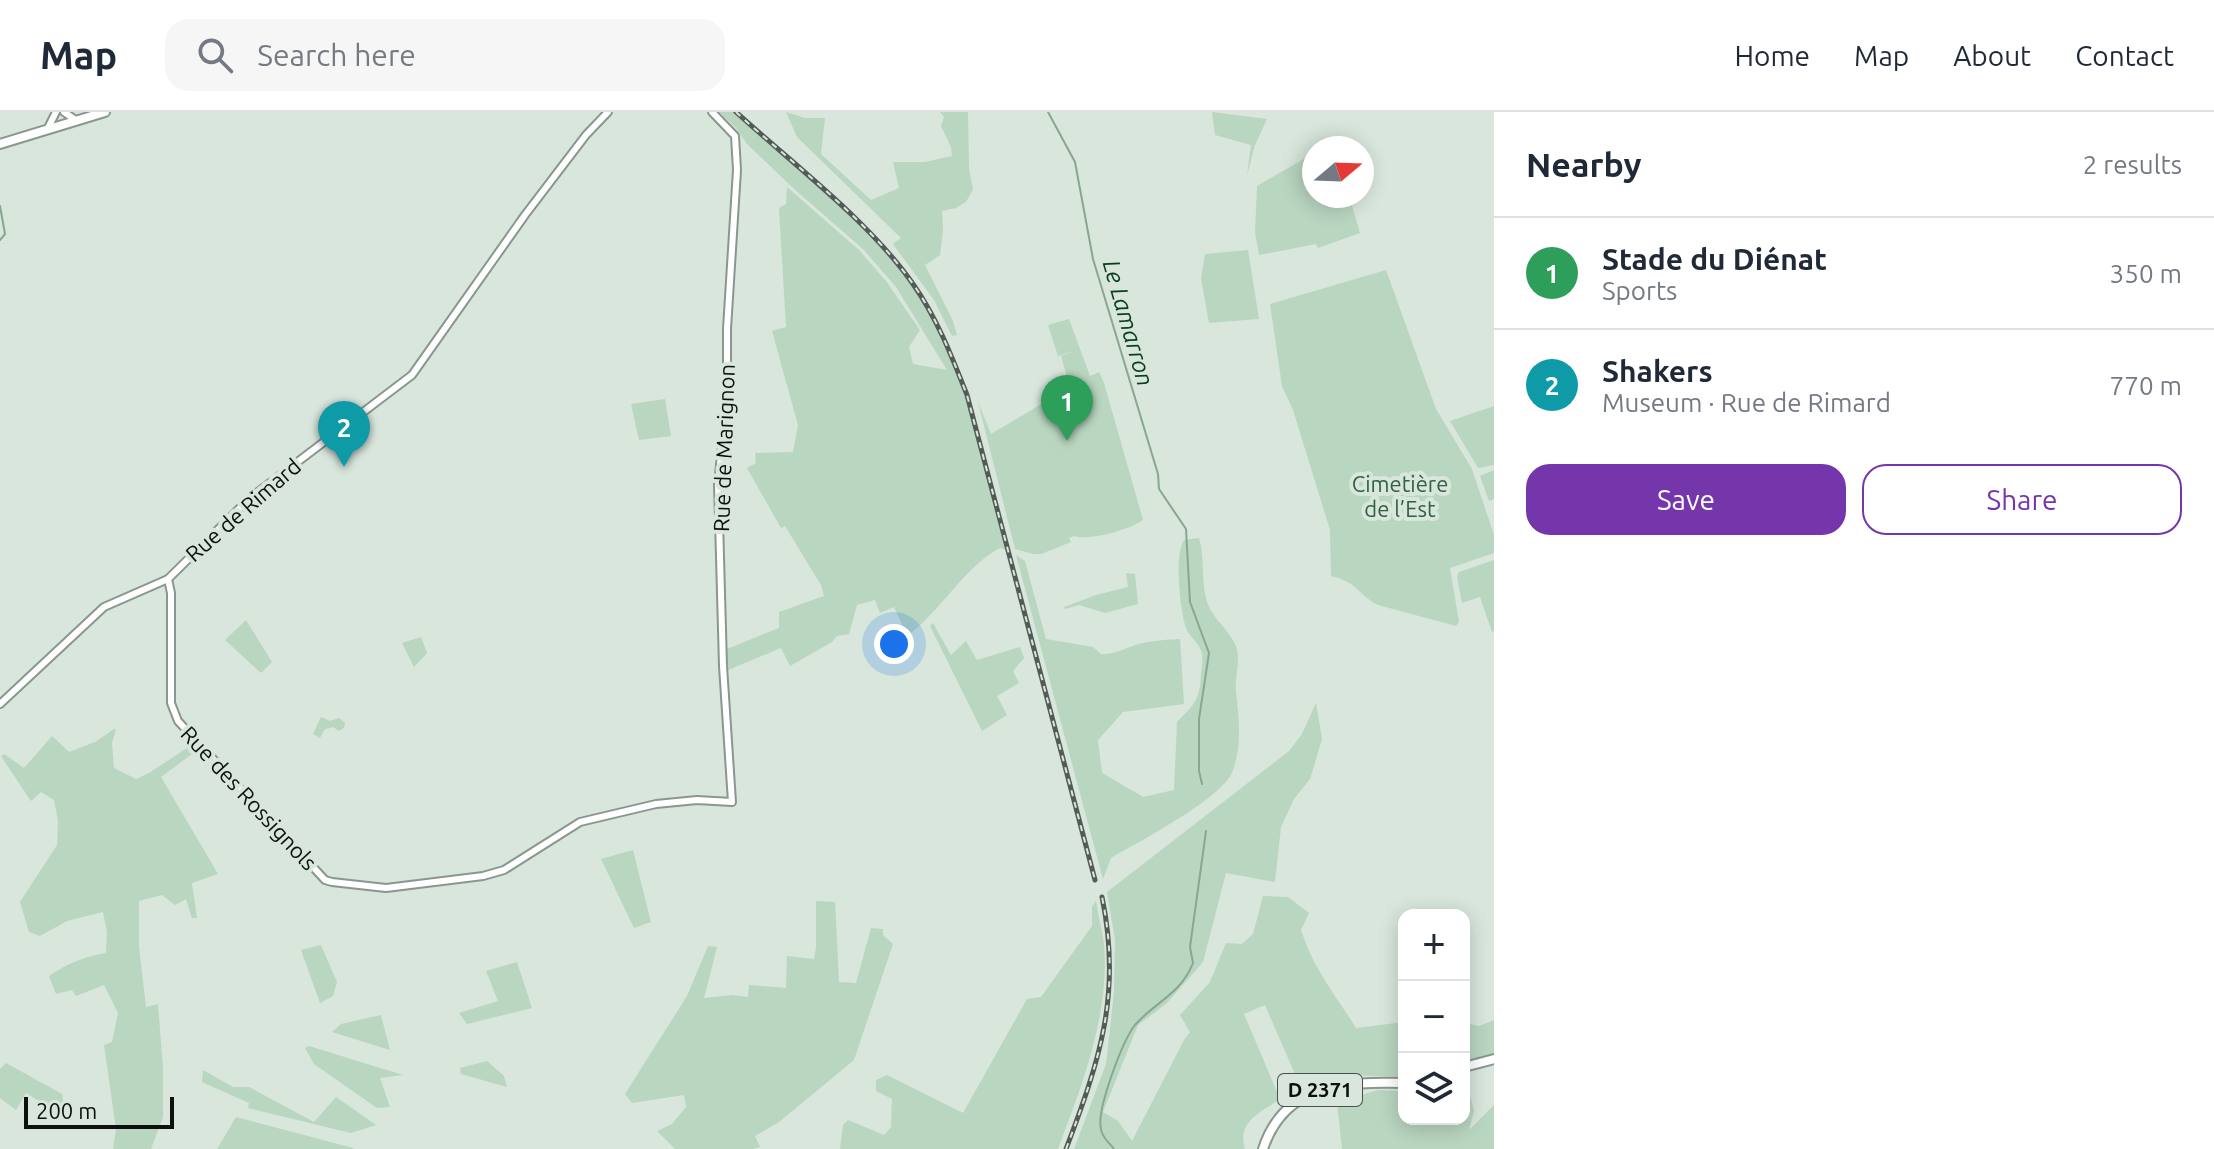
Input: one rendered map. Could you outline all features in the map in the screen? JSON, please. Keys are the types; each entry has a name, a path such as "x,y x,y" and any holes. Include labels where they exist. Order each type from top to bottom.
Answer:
{"main road":[{"path":"0,144 105,112"},
{"path":"1470,1065 1494,1059"},
{"name":"D 2371","path":"1263,1149 1282,1114 1307,1095 1356,1083 1398,1083"}],"street":[{"path":"60,112 77,121"},
{"path":"59,127 60,112"},
{"path":"47,130 60,112"},
{"name":"Rue de Rimard","path":"0,704 104,607 168,579 250,498 412,375 525,215 586,135 608,112"},
{"name":"Rue de Marignon","path":"712,112 733,130 737,170 727,329 727,397 718,484 723,666 732,802"},
{"name":"Rue des Rossignols","path":"168,579 171,593 171,703 178,721 325,880 386,888 483,876 504,870 580,822 656,804 697,800 732,802"}],"green space":[{"path":"719,112 735,112 840,207 880,246 920,298 939,331 967,402 1006,550 1000,548 976,566 907,636 894,607 880,613 875,600 857,605 849,634 837,636 790,666 781,648 728,670 727,649 779,628 779,612 824,596 821,585 785,526 781,528 747,468 756,463 755,453 793,452 798,425 772,331 786,327 779,208 786,204 787,187 859,250 886,281 920,330 909,347 913,364 947,370 896,287 863,249 794,189"},
{"path":"786,112 805,118 825,118 821,154 871,200 899,188 893,162 925,162 952,156 941,126 944,117 940,112 968,112 969,169 973,189 966,202 942,211 940,255 925,265 957,335 952,336 934,300 893,244 901,238 797,137"},
{"path":"1212,112 1267,119 1255,145 1247,175 1251,145 1215,135"},
{"path":"1302,160 1302,208 1353,208 1360,233 1318,248 1316,244 1259,255 1255,232 1257,186"},
{"path":"1248,250 1259,319 1209,323 1201,279 1205,254"},
{"name":"Cimetière de l’Est","path":"1386,270 1436,409 1472,469 1494,535 1494,553 1450,568 1459,622 1456,626 1378,605 1353,585 1331,576 1330,530 1293,410 1282,386 1270,304"},
{"path":"1069,319 1090,376 1099,372 1104,383 1143,520 1109,534 1074,536 1069,538 1071,542 1041,554 1033,554 1015,549 978,402 991,434 1070,387 1061,356 1074,351 1058,356 1048,325"},
{"path":"665,399 671,436 639,440 631,404"},
{"path":"1494,406 1494,465 1478,468 1450,421"},
{"path":"1494,470 1494,499 1489,501 1480,476"},
{"path":"1199,538 1208,605 1237,649 1239,731 1236,761 1226,781 1198,806 1111,858 1103,879 1016,555 1025,561 1046,639 1093,647 1101,654 1146,642 1180,639 1184,704 1123,712 1098,740 1102,773 1143,797 1174,790 1177,722 1198,695 1202,654 1186,628 1180,596 1179,558 1184,540"},
{"path":"1494,560 1492,632 1480,597 1462,603 1457,577 1459,572"},
{"path":"1126,573 1135,574 1138,604 1105,613 1079,605 1065,609 1096,595 1128,587"},
{"path":"246,620 272,662 261,673 225,640"},
{"path":"933,623 951,655 966,641 977,660 1020,647 1024,658 1013,671 1019,683 997,696 1007,715 982,731 930,626"},
{"path":"421,637 427,653 414,667 402,643"},
{"path":"1316,703 1322,739 1310,779 1294,799 1281,827 1275,882 1226,873 1203,962 1167,1003 1138,1025 1103,1112 1118,1121 1132,1141 1190,1032 1180,1015 1210,982 1226,943 1242,944 1253,934 1263,896 1288,897 1309,913 1301,930 1306,945 1356,1028 1398,1023 1398,1077 1349,1075 1301,1088 1265,1005 1244,1014 1280,1099 1258,1113 1247,1125 1243,1140 1245,1149 1074,1149 1106,1064 1114,992 1115,940 1107,892 1289,751 1302,734"},
{"path":"321,717 330,721 339,718 345,723 344,728 339,731 333,727 325,729 320,738 313,734"},
{"path":"114,729 114,768 136,779 187,748 192,754 161,777 218,874 192,883 197,918 192,918 186,899 175,905 162,895 139,901 139,947 146,1007 158,1004 163,1068 163,1117 151,1149 113,1149 116,1129 104,1045 112,1042 118,1013 104,985 76,996 72,990 56,994 49,976 76,961 106,953 107,932 103,912 67,921 40,936 29,932 20,902 57,845 58,821 54,800 41,792 31,801 1,756 4,754 24,768 52,736 69,752 95,742"},
{"path":"633,850 651,922 634,928 601,859"},
{"path":"816,901 835,902 839,982 856,983 871,928 883,929 883,935 893,944 854,1060 779,1122 755,1136 760,1147 675,1149 657,1131 672,1124 686,1107 684,1095 632,1103 625,1094 687,996 708,946 717,947 704,998 748,997 749,985 786,988 787,956 814,959"},
{"path":"1096,901 1104,944 1103,997 1092,1049 1058,1149 840,1149 843,1125 848,1120 884,1135 891,1127 892,1099 876,1091 876,1080 887,1075 963,1113 1027,999 1041,997 1092,926 1092,907"},
{"path":"321,945 337,982 333,996 320,1003 301,950"},
{"path":"517,962 532,1008 467,1024 459,1013 498,1001 486,971"},
{"path":"381,1015 390,1050 332,1032 341,1024"},
{"path":"1494,1020 1494,1053 1470,1059 1470,1024 1479,1026"},
{"path":"309,1046 403,1075 380,1078 390,1107 377,1108 314,1064 305,1048"},
{"path":"487,1061 504,1076 507,1087 461,1074 460,1068"},
{"path":"6,1063 62,1094 65,1117 26,1093 16,1110 0,1098 0,1069"},
{"path":"203,1070 233,1087 249,1087 314,1122 336,1097 376,1125 351,1133 248,1108 249,1103 202,1082"},
{"path":"1378,1090 1398,1091 1398,1125 1470,1125 1470,1095 1474,1111 1469,1130 1494,1105 1494,1149 1342,1149 1337,1102"},
{"path":"236,1117 353,1148 354,1149 217,1149"}],"waterway":[{"name":"Le Lamarron","path":"1048,112 1075,162 1093,259 1158,474 1159,489 1186,529 1190,602 1209,653 1199,719 1202,784"},
{"path":"0,206 5,234 0,240"},
{"path":"1114,1149 1103,1135 1101,1120 1106,1092 1118,1059 1135,1025 1182,983 1193,963 1190,947 1206,831"}],"railway":[{"path":"736,112 875,238 913,284 943,338 967,395 1095,880"},
{"path":"1066,1149 1089,1086 1104,1026 1110,964 1102,897"}],"place":[{"name":"Stade du Diénat","path":"1067,441"},
{"name":"Shakers","path":"344,467"}]}
